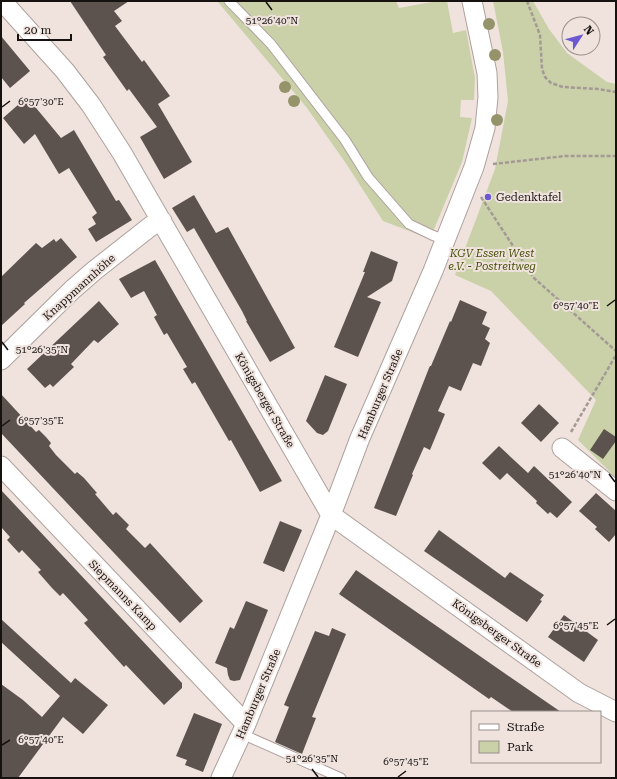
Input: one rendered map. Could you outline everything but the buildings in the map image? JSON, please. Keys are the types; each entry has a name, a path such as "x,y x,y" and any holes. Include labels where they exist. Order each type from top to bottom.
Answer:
{"street":[{"name":"Königsberger Straße","path":"2,1 65,71 122,153 331,514 579,693 616,712"},
{"name":"Hamburger Straße","path":"221,778 244,729 331,514 360,438 433,271 472,173 485,128 488,91 487,73 472,1"},
{"name":"Knappmannhöhe","path":"1,360 72,290 95,270 152,226 162,221"},
{"path":"562,448 616,491"},
{"name":"Siepmanns Kamp","path":"1,466 244,729"}],"lane":[{"path":"229,1 271,44 345,140 368,177 409,224 445,240"},
{"path":"244,729 341,778"}],"path":[{"path":"527,1 540,35 542,69 545,77 551,83 563,87 598,89 616,92"},
{"path":"616,156 565,156 504,162 472,173 534,278 616,351"},
{"path":"562,448 616,355"}],"green space":[{"path":"217,1 396,1 399,8 437,1 447,1 453,33 466,30 475,78 474,100 461,100 460,117 472,118 462,162 430,239 383,221 347,165 307,108"},
{"name":"KGV Essen West e.V. - Postreitweg","path":"493,1 533,1 549,29 561,45 561,56 571,56 607,82 616,84 616,478 578,440 596,400 491,291 455,275 495,169 508,101 503,52"}],"place":[{"name":"Gedenktafel","path":"488,197"}]}
